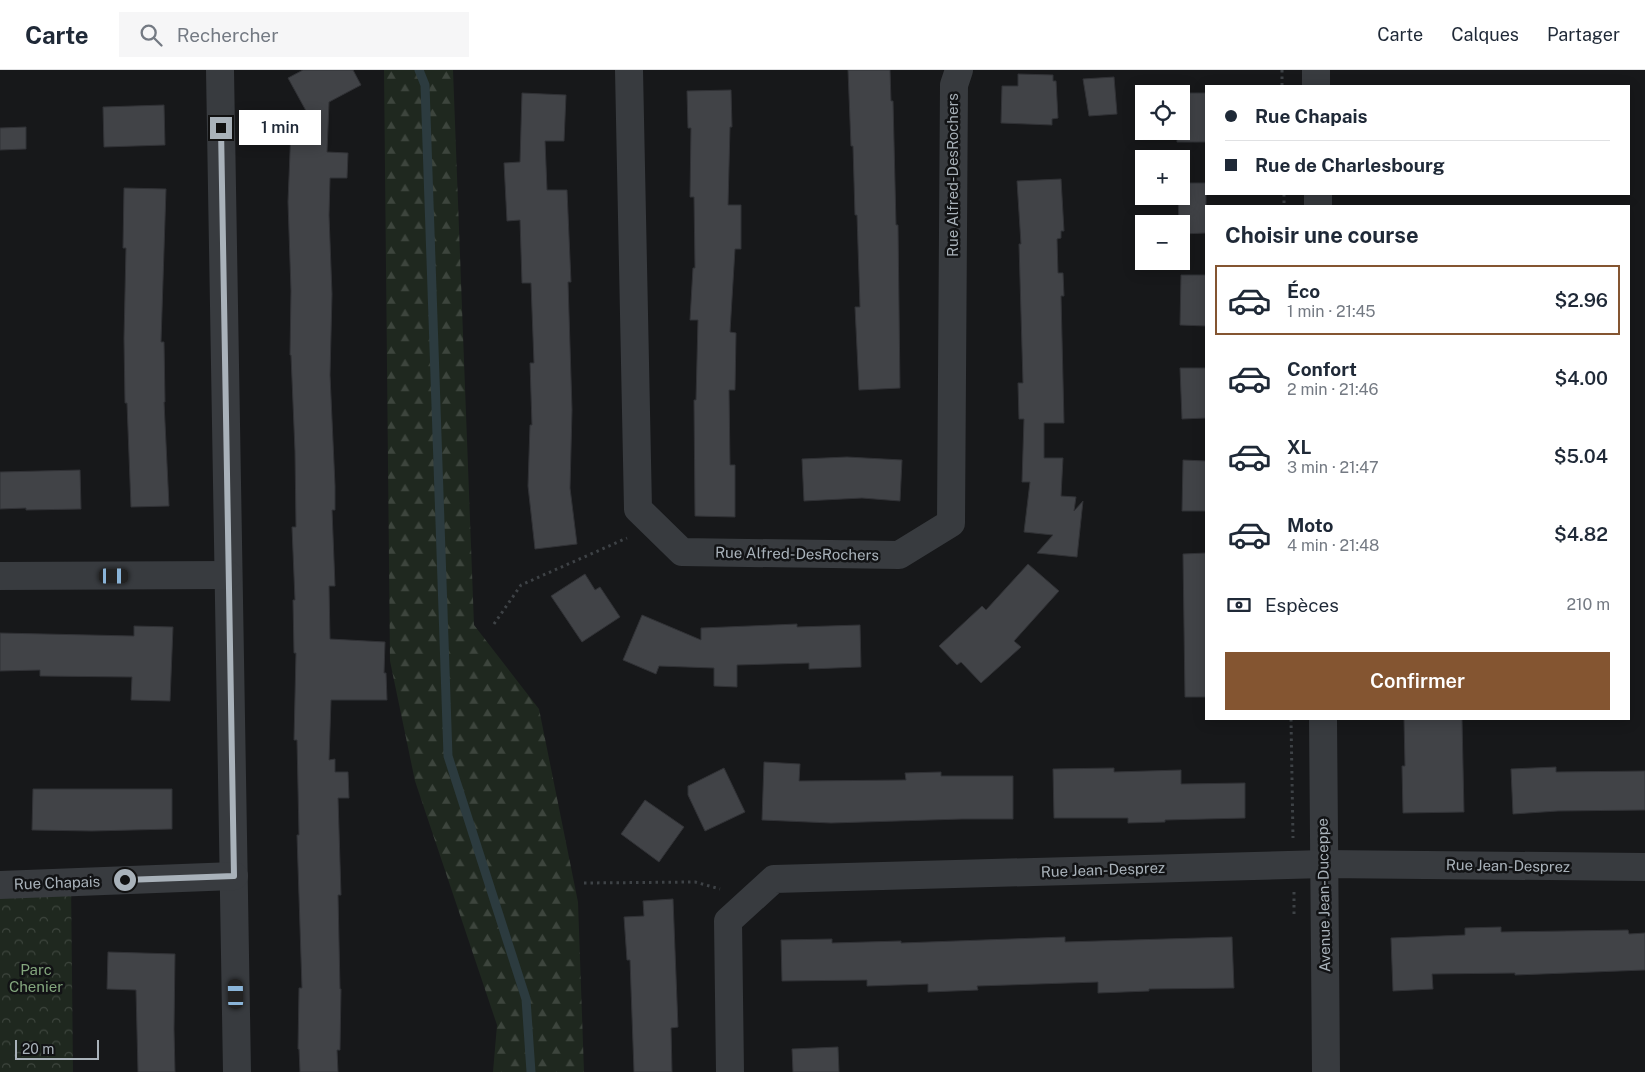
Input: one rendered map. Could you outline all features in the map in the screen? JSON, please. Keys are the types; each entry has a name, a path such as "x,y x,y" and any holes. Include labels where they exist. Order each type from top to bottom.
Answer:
{"street":[{"path":"220,70 237,1072"},
{"name":"Rue Alfred-DesRochers","path":"629,70 638,508 682,552 899,554 951,523 954,85 959,70"},
{"path":"1316,70 1316,85"},
{"path":"0,576 228,575"},
{"name":"Avenue Jean-Duceppe","path":"1322,720 1326,1072"},
{"name":"Rue Jean-Desprez","path":"730,1072 728,921 774,879 1324,864 1645,867"},
{"name":"Rue Chapais","path":"0,885 234,876"}],"path":[{"path":"1282,70 1282,85"},
{"path":"494,624 521,585 655,525"},
{"path":"584,883 695,882 718,888 747,904"}],"green space":[{"path":"384,70 453,70 474,625 539,709 578,902 584,1072 493,1072 497,1025 415,781 390,661"},
{"name":"Parc Chenier","path":"71,882 73,1072 0,1072 0,885"}],"building":[{"path":"303,70 353,70 361,85 329,102 327,152 348,153 347,178 330,178 329,215 332,294 330,375 335,486 335,510 332,510 335,586 329,586 330,639 385,642 384,673 386,673 387,700 331,700 329,760 335,759 335,772 348,772 349,798 338,798 341,895 338,895 341,989 340,1050 337,1050 338,1072 300,1072 298,1049 299,988 302,988 297,835 299,835 297,740 294,740 296,653 294,653 293,600 295,600 292,527 296,527 295,451 290,355 291,291 288,202 291,128 316,129 288,78"},
{"path":"848,70 890,70 891,101 893,101 896,225 898,225 900,388 859,390 855,307 860,307 857,215 855,215"},
{"path":"1018,74 1053,75 1053,81 1056,81 1058,118 1052,119 1052,125 1001,123 1002,86 1018,86"},
{"path":"1114,77 1117,114 1089,116 1083,79"},
{"path":"731,90 732,127 730,127 728,205 741,205 741,249 735,249 730,332 736,333 735,390 729,390 730,465 735,465 735,517 695,516 694,400 696,400 698,320 690,320 693,268 695,268 694,197 690,197 691,128 688,128 687,91"},
{"path":"522,93 566,95 564,141 545,141 547,190 567,190 571,282 568,282 572,410 570,488 577,544 535,549 528,486 530,425 532,425 530,363 534,363 531,283 522,283 520,220 507,221 504,163 520,162"},
{"path":"1190,93 1205,93 1205,142 1177,142 1177,140 1190,140"},
{"path":"164,105 165,145 104,147 103,107"},
{"path":"26,127 26,149 0,150 0,128"},
{"path":"1061,179 1064,231 1061,231 1061,238 1057,239 1058,273 1063,273 1064,296 1061,296 1064,423 1044,423 1044,458 1063,458 1061,496 1076,497 1074,511 1083,501 1077,557 1037,553 1053,535 1024,532 1030,482 1022,482 1024,419 1019,419 1018,383 1023,383 1019,244 1021,244 1017,181"},
{"path":"1190,183 1205,183 1205,233 1190,234 1190,215 1179,215 1178,205 1190,205"},
{"path":"124,188 166,189 161,342 164,342 164,402 169,506 131,507 127,403 125,403 126,248 123,248"},
{"path":"1181,275 1205,275 1205,326 1180,325"},
{"path":"1180,368 1205,368 1205,418 1182,419"},
{"path":"847,457 902,460 900,501 862,498 804,501 802,459"},
{"path":"1183,460 1205,461 1205,511 1182,511"},
{"path":"80,470 81,509 0,509 0,472"},
{"path":"1205,553 1205,697 1185,697 1183,554"},
{"path":"1028,564 1059,591 1014,641 1021,647 981,683 961,662 957,665 939,646 982,606 986,610"},
{"path":"585,574 595,590 600,587 620,617 582,642 551,596"},
{"path":"642,615 701,640 701,628 797,624 797,627 860,625 861,667 809,669 809,663 737,665 737,687 714,686 714,668 659,666 656,674 623,660"},
{"path":"134,626 173,627 170,701 131,700 132,677 40,676 40,670 0,671 0,633 134,636"},
{"path":"1404,720 1462,720 1464,812 1403,813 1402,766 1405,766"},
{"path":"764,762 800,764 799,781 906,780 905,773 941,772 941,776 1013,776 1013,819 831,823 762,820"},
{"path":"1556,767 1556,772 1645,771 1645,810 1558,811 1513,814 1511,769"},
{"path":"724,768 745,812 705,831 688,795 688,786"},
{"path":"1114,768 1114,772 1181,770 1181,784 1245,783 1245,818 1128,823 1128,818 1054,818 1053,769"},
{"path":"33,789 172,789 172,829 32,830"},
{"path":"645,800 684,827 659,862 621,834"},
{"path":"673,899 678,1027 671,1028 672,1072 634,1072 630,960 627,960 624,917 644,916 643,901"},
{"path":"1501,927 1501,932 1628,930 1629,934 1645,933 1645,970 1515,975 1515,973 1432,974 1433,989 1393,991 1391,938 1465,935 1465,928"},
{"path":"1065,937 1065,942 1232,937 1234,988 1149,989 1149,991 1098,993 1098,982 977,986 978,990 928,992 928,984 867,986 867,980 782,981 781,940 832,939 832,943 901,941 901,943"},
{"path":"108,952 175,954 175,1072 138,1072 136,990 107,989"},
{"path":"838,1047 839,1072 793,1072 792,1049"}],"waterway":[{"path":"419,70 425,85 448,756 526,999 531,1072"}],"route":[{"path":"125,880 234,876 221,128"}]}
